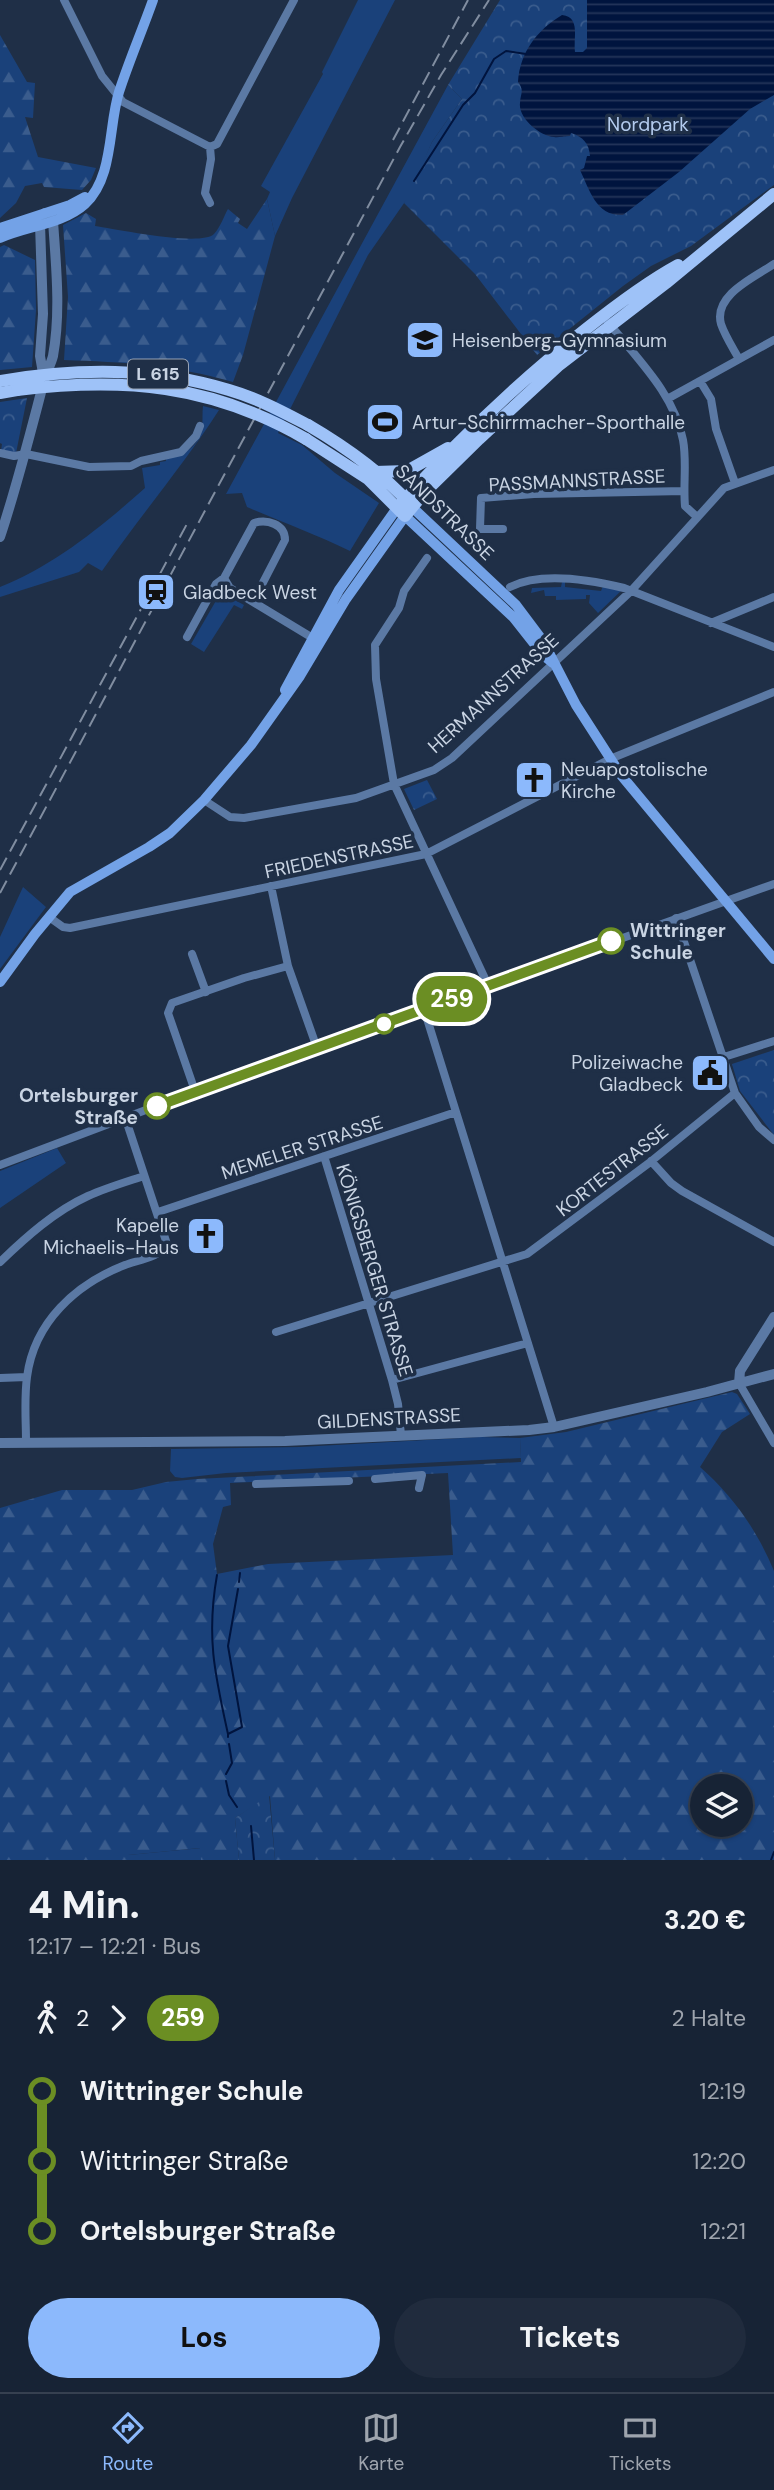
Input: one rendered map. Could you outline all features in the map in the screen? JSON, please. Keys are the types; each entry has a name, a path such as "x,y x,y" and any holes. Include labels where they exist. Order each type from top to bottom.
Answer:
{"main road":[{"path":"0,238 46,219 93,191 103,172 118,94 153,0"},
{"path":"405,508 607,320 660,275 703,252 774,194"},
{"path":"0,228 46,219"},
{"path":"0,982 70,892 170,833 204,800 251,745 405,508 455,445 543,363 607,320"},
{"name":"SANDSTRASSE","path":"0,381 41,374 96,370 164,375 230,390 331,438 374,472 405,508 513,617 543,655 553,663 610,759 660,824 726,901"},
{"name":"SANDSTRASSE","path":"0,393 83,383 121,383 173,389 242,408 306,439 368,479 405,508"},
{"path":"374,472 407,471 455,445"},
{"name":"L 615","path":"726,901 774,959"}],"street":[{"path":"64,0 102,76 123,102 210,147"},
{"path":"210,147 216,144 294,0"},
{"path":"210,147 211,159 205,193 211,203"},
{"path":"0,537 26,454 44,379 40,356 46,219"},
{"path":"739,359 722,326 721,309 731,293 774,264"},
{"path":"607,320 669,398 679,421 684,444 685,506 697,517"},
{"path":"669,398 774,340"},
{"path":"700,381 710,399 716,429 735,483"},
{"path":"0,453 14,456 26,454 89,467 131,466 141,461 181,452 196,436 200,426"},
{"name":"HERMANNSTRASSE","path":"204,800 230,817 244,818 355,798 434,770 452,758 631,591 724,488 774,470"},
{"name":"PASSMANNSTRASSE","path":"503,529 480,528 481,498 534,494 684,491"},
{"path":"187,636 216,584 224,578 254,523 263,520 281,527 285,540 253,602"},
{"path":"427,558 404,591 391,624 375,645 376,678 394,784 488,985"},
{"path":"224,578 230,588 317,640"},
{"path":"510,587 524,580 572,579 604,583 774,647"},
{"path":"711,623 774,597"},
{"name":"FRIEDENSTRASSE","path":"49,917 63,927 70,928 426,854 610,759 774,692"},
{"path":"0,1165 195,1091 774,884"},
{"path":"271,886 288,966 317,1048"},
{"path":"676,918 735,1093 759,1127 774,1140"},
{"path":"192,954 206,992"},
{"path":"195,1091 167,1013 172,1003 288,966"},
{"path":"424,1009 554,1427"},
{"path":"724,1057 774,1041"},
{"name":"KORTESTRASSE","path":"276,1332 523,1257 651,1161 735,1093"},
{"name":"MEMELER STRASSE","path":"158,1212 456,1112"},
{"path":"26,1442 27,1377 40,1337 51,1318 66,1301 100,1276 165,1249 167,1238 125,1117"},
{"name":"KÖNIGSBERGER STRASSE","path":"324,1156 392,1380 401,1435"},
{"path":"651,1161 682,1191 774,1242"},
{"path":"0,1262 68,1207 88,1196 144,1176"},
{"path":"774,1317 740,1371 739,1383 774,1443"},
{"path":"392,1380 528,1343"},
{"name":"GILDENSTRASSE","path":"0,1443 285,1441 554,1427 774,1374"},
{"path":"0,1378 27,1377"},
{"path":"375,1479 422,1475 419,1488"},
{"path":"256,1484 349,1480"}],"green space":[{"path":"358,0 395,0 275,236 267,199 270,192 261,186 323,74"},
{"name":"Nordpark","path":"500,0 774,0 774,185 691,246 651,266 623,286 537,355 475,274 404,203 432,142 462,99 448,85"},
{"path":"0,35 27,82 35,83 33,118 25,117 38,157 96,168 91,180 82,190 44,187 42,183 25,186 16,203 0,218"},
{"path":"448,85 462,99 432,142 409,196 368,255 278,433 302,445 335,473 379,503 350,551 247,507 242,493 226,494"},
{"path":"267,199 275,236 243,355 233,382 149,365 64,360 68,297 63,225 86,213 96,219 95,226 176,238 206,238 214,234 228,209 240,219 238,223 247,229"},
{"path":"4,245 35,260 36,310 32,367 0,370 0,247"},
{"path":"27,398 16,453 1,451 0,402"},
{"path":"203,406 219,410 102,571 88,563 79,572 0,597 0,587 58,556 94,531 145,488 142,468 160,465 166,458 190,449 201,434"},
{"path":"562,582 565,582 565,587 601,591 603,586 622,590 598,613 589,603 590,595 586,595 586,599 556,600 556,596 545,596 544,590 531,593 532,588 561,587"},
{"path":"221,592 244,605 242,609 234,605 204,652 191,644"},
{"path":"427,780 437,799 414,810 404,789"},
{"path":"23,887 46,907 0,969 0,937"},
{"path":"774,1050 774,1135 740,1091 732,1064"},
{"path":"57,1148 66,1163 0,1208 0,1171"},
{"path":"732,1392 737,1394 750,1414 722,1432 700,1467 743,1514 774,1571 774,1860 275,1860 270,1796 235,1818 239,1860 201,1860 200,1848 128,1855 128,1860 0,1860 0,1508 62,1490 132,1490 166,1482 197,1479 521,1462 520,1438 566,1432","holes":["448,1473 453,1555 268,1564 217,1574 213,1544 223,1507 231,1505 230,1483"]},
{"path":"480,1437 520,1438 521,1458 226,1473 182,1478 175,1477 170,1471 171,1449 300,1447"},
{"path":"269,1795 275,1860 239,1860 235,1818"},
{"path":"201,1848 201,1860 128,1860 128,1855"}],"shaded area":[{"path":"587,0 774,0 774,95 750,109 679,172 623,215 606,211 591,194 580,170 584,168 587,156 590,156 585,141 571,133 570,136 548,136 531,125 520,109 522,90 518,82 519,71 531,43 562,15 574,24 575,52 583,52 587,48"}],"waterway":[{"path":"414,181 463,105 475,93 494,59 506,51 526,54"},
{"path":"239,1582 240,1573"},
{"path":"217,1575 212,1637 219,1693 228,1734"},
{"path":"228,1737 228,1734 242,1727 228,1646 238,1589"},
{"path":"226,1774 232,1763 229,1744"},
{"path":"226,1781 229,1795 237,1807"},
{"path":"251,1826 254,1860"},
{"path":"771,1860 774,1852"}],"railway":[{"path":"393,140 468,0"},
{"path":"0,893 400,147 441,75 489,0"},
{"path":"0,870 188,522"}],"bus line":[{"name":"259","path":"157,1106 611,941"}],"place":[{"name":"Heisenberg-Gymnasium","path":"425,340"},
{"name":"Artur-Schirrmacher-Sporthalle","path":"385,422"},
{"name":"Gladbeck West","path":"156,592"},
{"name":"Neuapostolische Kirche","path":"534,780"},
{"name":"Wittringer Schule","path":"611,941"},
{"name":"Polizeiwache Gladbeck","path":"710,1073"},
{"name":"Ortelsburger Straße","path":"157,1106"},
{"name":"Kapelle Michaelis-Haus","path":"206,1236"}]}
